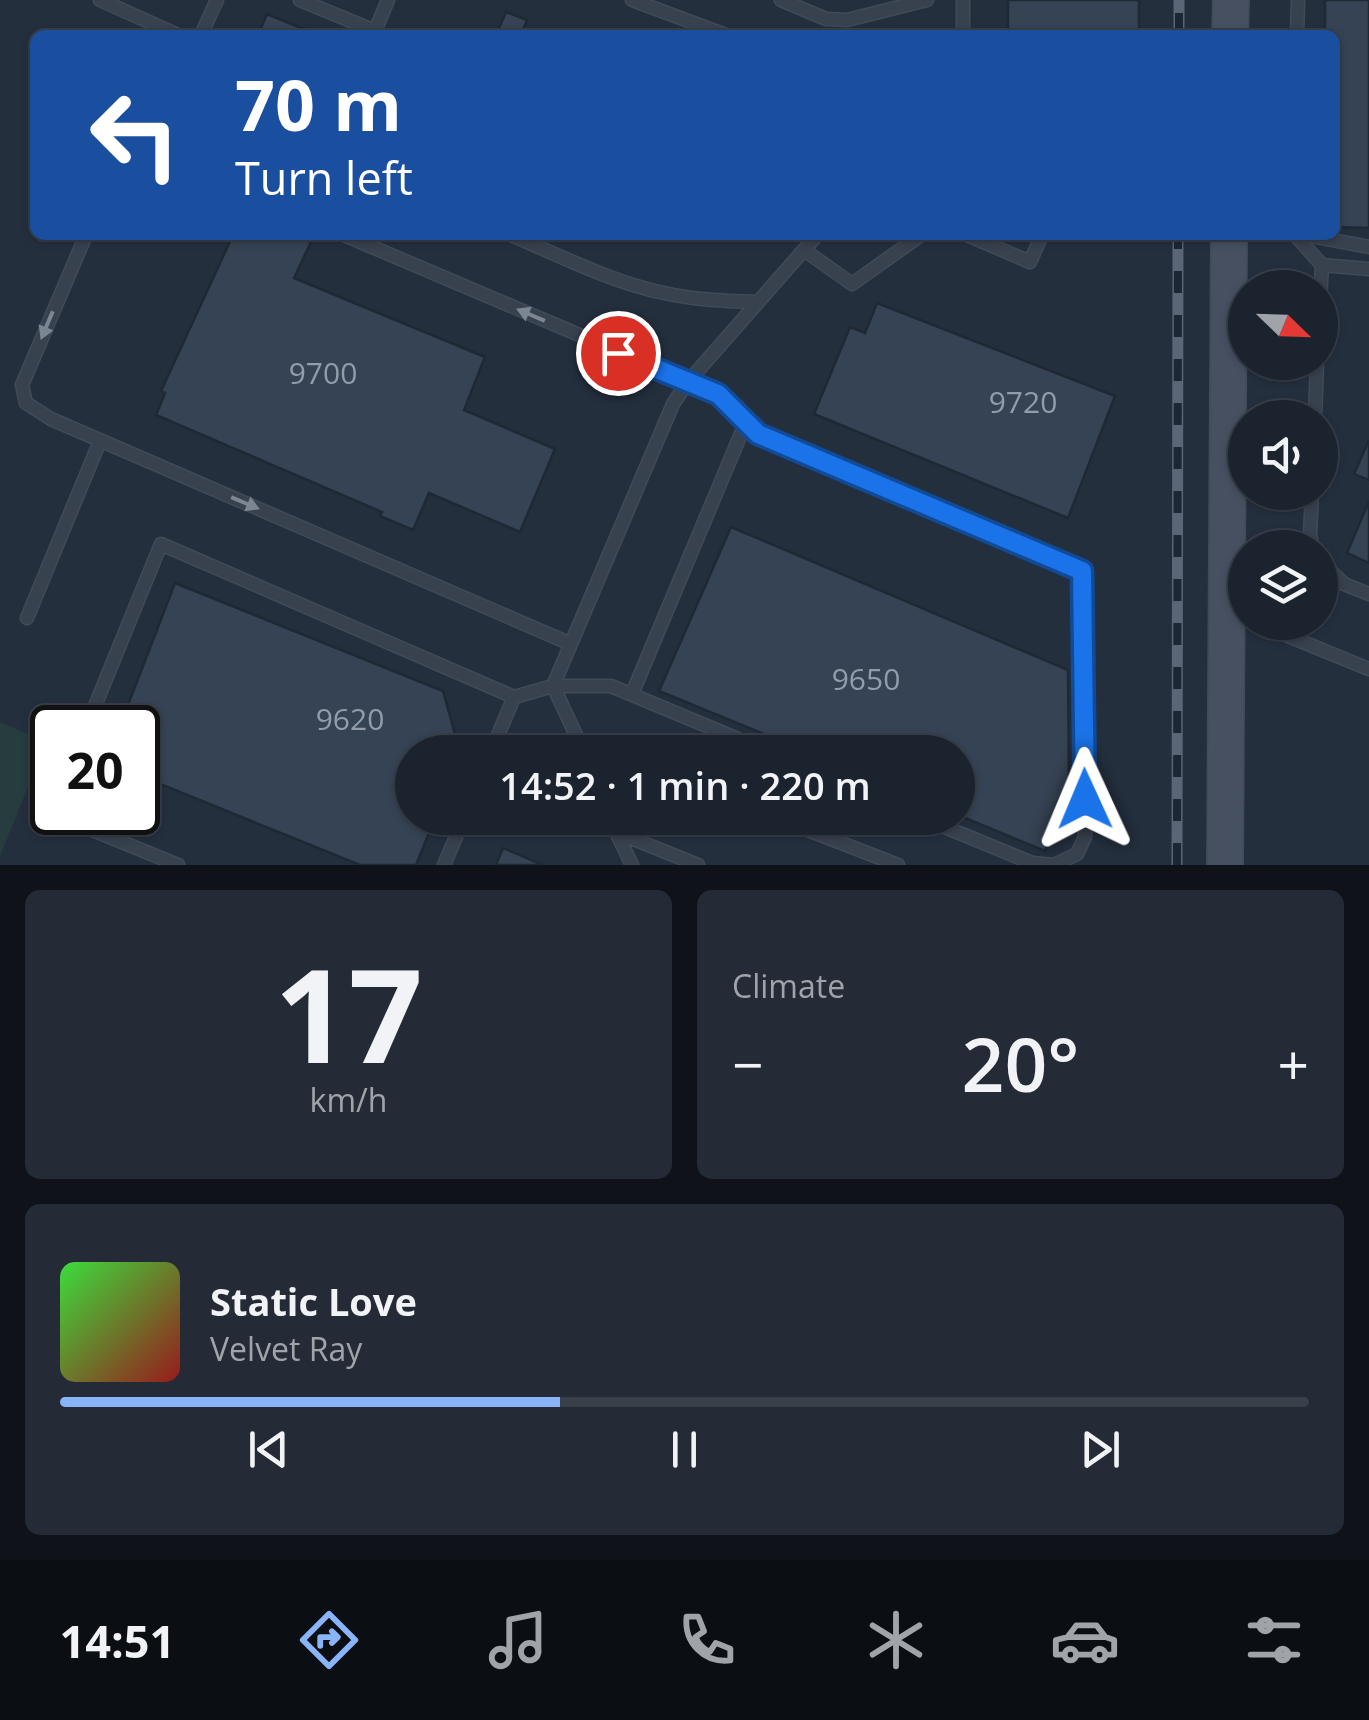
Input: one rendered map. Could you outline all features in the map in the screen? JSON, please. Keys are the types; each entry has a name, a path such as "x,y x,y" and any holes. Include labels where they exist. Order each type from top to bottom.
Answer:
{"main road":[{"path":"1230,0 1230,30"},
{"path":"1229,240 1239,530"},
{"path":"1225,865 1241,640"}],"lane":[{"path":"100,0 167,30"},
{"path":"203,30 217,0"},
{"path":"300,0 367,30"},
{"path":"375,30 388,0"},
{"path":"632,0 713,30"},
{"path":"781,0 826,19 847,20 928,0"},
{"path":"963,0 963,30"},
{"path":"1297,30 1298,0"},
{"path":"84,240 22,385 26,403 51,419 571,644"},
{"path":"356,240 718,394 758,434 1082,571 1085,837 1077,854 1054,865 1032,863 964,835"},
{"path":"523,240 626,283 661,293 758,302"},
{"path":"576,735 553,686 663,424 687,383 812,240"},
{"path":"804,250 852,284 914,240"},
{"path":"979,240 1030,262 1040,240"},
{"path":"1300,240 1322,265 1369,269"},
{"path":"1334,240 1369,246"},
{"path":"1322,265 1322,270"},
{"path":"632,694 746,422"},
{"path":"27,618 100,440"},
{"path":"95,705 160,544 514,697 553,686 611,686 730,735"},
{"path":"1338,578 1369,594"},
{"path":"1294,640 1369,669"},
{"path":"498,735 514,697"},
{"path":"103,835 178,865"},
{"path":"444,865 457,835"},
{"path":"617,835 632,865"},
{"path":"623,835 698,865"},
{"path":"821,835 898,865"}],"green space":[{"path":"0,722 30,735 30,782 0,856"}],"building":[{"path":"1008,0 1139,0 1139,30 1008,30"},
{"path":"1325,0 1369,0 1369,228 1340,227 1340,30 1325,30"},
{"path":"506,12 527,20 523,30 498,30"},
{"path":"267,14 306,30 260,30"},
{"path":"231,240 305,240 311,242 294,278 485,357 464,410 555,449 520,532 429,493 413,530 380,516 382,512 156,415 165,393 161,391"},
{"path":"877,303 1115,396 1068,518 814,414 850,327 865,333"},
{"path":"1369,440 1369,480 1354,474"},
{"path":"1369,501 1369,563 1347,553"},
{"path":"731,527 1068,670 1069,789 1045,851 975,822 975,735 766,735 659,691"},
{"path":"175,583 443,691 455,735 395,735 395,835 428,835 416,865 360,865 160,784 160,705 128,705"},
{"path":"503,848 543,865 496,865"}],"railway":[{"path":"1179,0 1179,30"},
{"path":"1177,865 1178,240"}],"route":[{"path":"618,353 718,394 758,434 1082,571 1085,799"}]}
